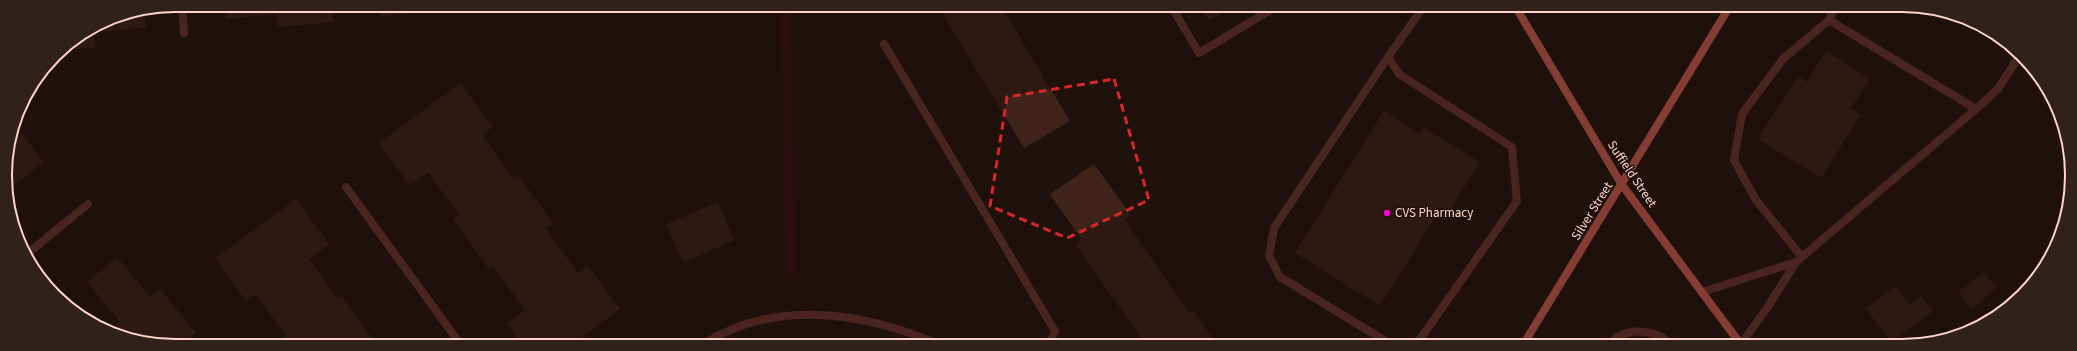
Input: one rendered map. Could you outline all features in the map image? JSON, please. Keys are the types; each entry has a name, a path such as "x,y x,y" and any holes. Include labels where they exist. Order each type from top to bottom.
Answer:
{"main road":[{"name":"Suffield Street","path":"1519,12 1622,185 1737,339"},
{"name":"Silver Street","path":"1527,339 1726,12"}],"street":[{"path":"182,12 184,33"},
{"path":"1174,12 1199,53 1267,12"},
{"path":"1382,339 1280,277 1269,256 1274,228 1420,12"},
{"path":"1799,260 1756,200 1734,160 1742,114 1783,59 1829,20 1833,12"},
{"path":"1829,20 1976,109"},
{"path":"884,44 1055,331 1052,339"},
{"path":"1388,57 1399,74 1512,147 1517,201 1420,339"},
{"path":"1745,339 1799,260 1998,89 2016,59"},
{"path":"346,187 457,339"},
{"path":"31,252 88,204"},
{"path":"1702,292 1799,260"},
{"path":"713,339 725,332 760,320 798,314 819,314 845,317 891,327 924,339"},
{"path":"1616,339 1621,335 1643,332 1658,335 1663,339"}],"highlighted area":[{"path":"1114,79 1149,200 1067,238 990,206 1007,97"}],"building":[{"path":"225,12 333,12 334,22 278,27 277,14 226,19"},
{"path":"381,12 419,12 381,16"},
{"path":"942,12 1005,12 1070,121 1024,148"},
{"path":"1204,12 1223,12 1209,20"},
{"path":"144,15 146,27 96,33 113,24"},
{"path":"94,34 95,47 72,50"},
{"path":"1826,51 1870,79 1851,108 1861,115 1821,178 1758,139 1798,76 1807,82"},
{"path":"460,83 493,127 482,135 513,178 518,175 554,224 546,229 578,273 588,266 620,309 580,339 518,339 507,324 525,310 493,266 489,269 453,219 459,215 428,172 410,186 379,143"},
{"path":"1384,111 1419,133 1423,127 1480,162 1449,212 1441,208 1380,306 1295,253"},
{"path":"19,130 44,162 14,186 12,183 12,165"},
{"path":"1094,164 1131,216 1125,220 1189,313 1193,310 1213,339 1142,339 1076,245 1082,240 1050,194"},
{"path":"296,199 329,244 309,259 338,299 341,296 373,339 282,339 286,336 256,294 246,301 215,258"},
{"path":"718,202 734,240 683,263 666,224"},
{"path":"117,257 150,297 160,289 196,333 189,339 165,339 144,336 114,327 120,322 87,282"},
{"path":"1983,272 1997,288 1971,309 1958,292"},
{"path":"2024,283 2017,291 1995,309"},
{"path":"1895,286 1910,305 1921,296 1933,311 1895,339 1889,339 1866,309"}],"waterway":[{"path":"785,12 791,271"}],"place":[{"name":"CVS Pharmacy","path":"1387,213"}]}
